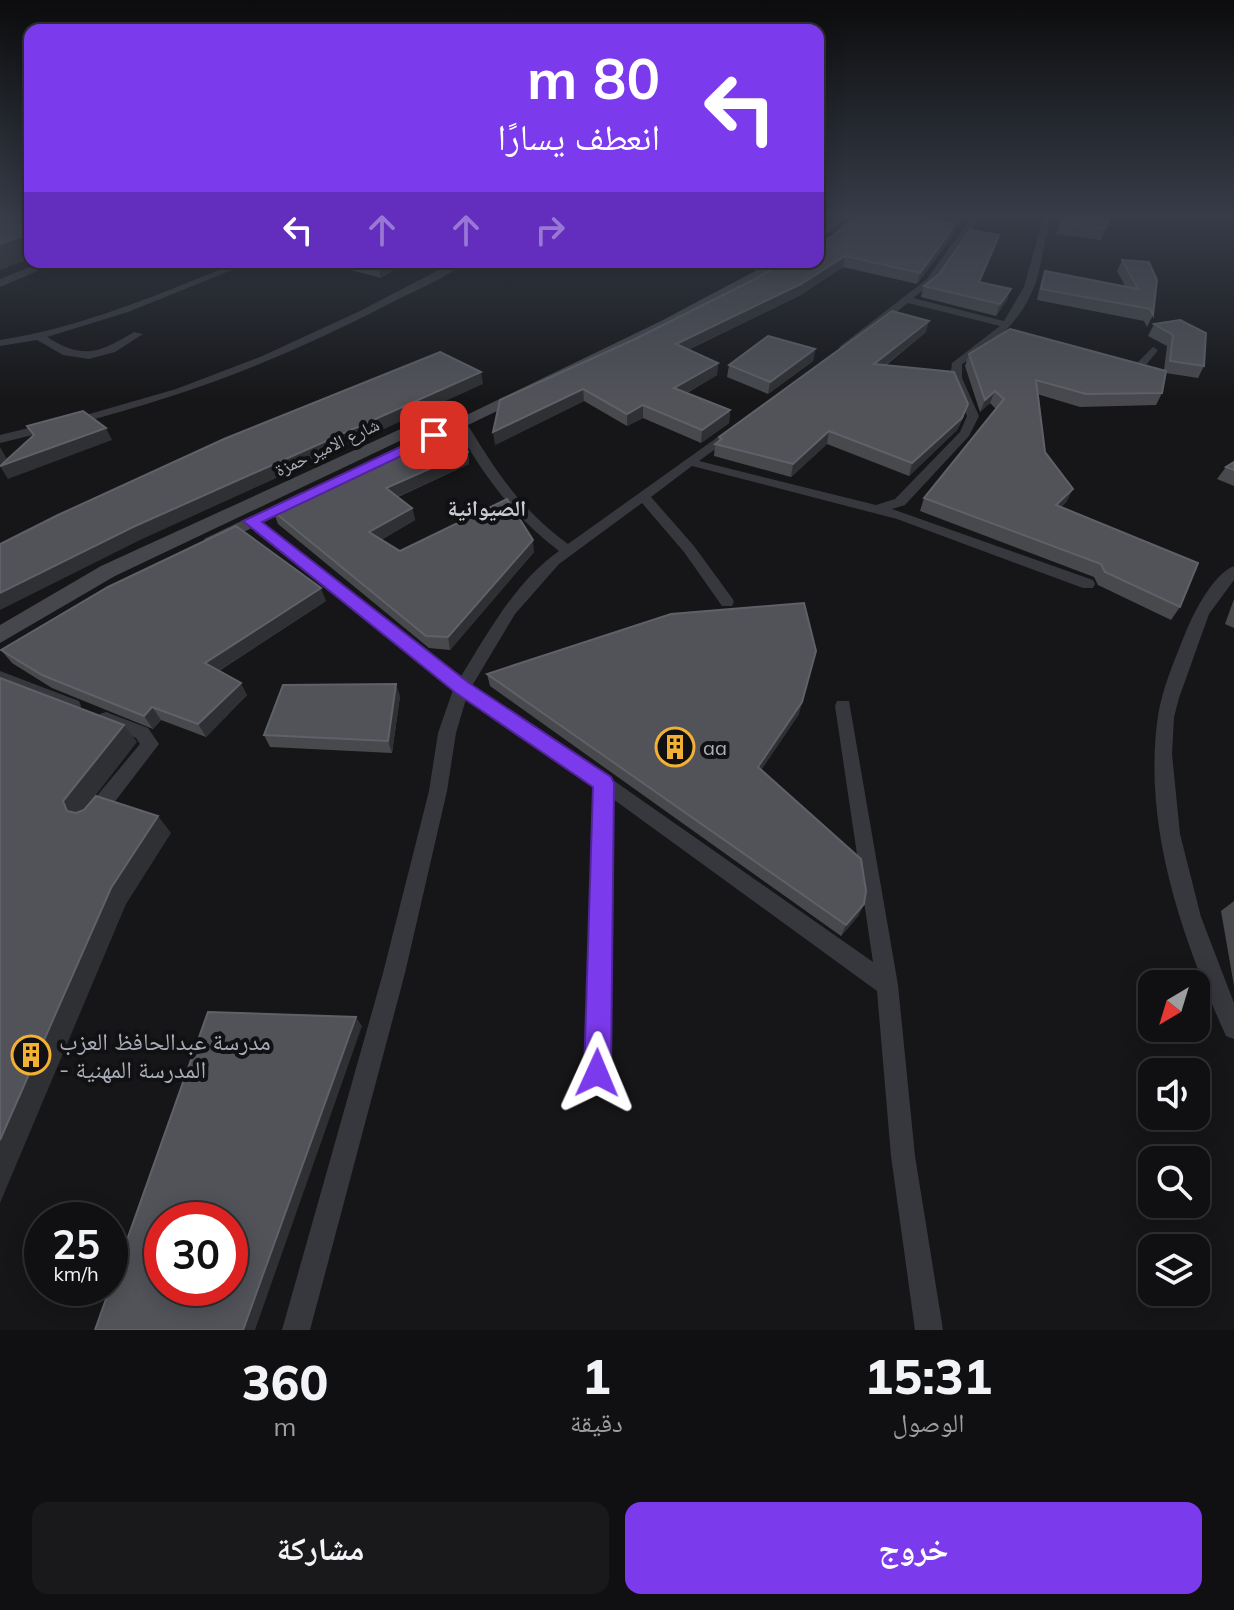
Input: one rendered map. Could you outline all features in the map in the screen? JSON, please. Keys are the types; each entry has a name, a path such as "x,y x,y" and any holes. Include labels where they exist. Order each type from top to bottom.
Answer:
{"main road":[{"name":"شارع الامير حمزة","path":"5,643 108,571 667,311 735,276"},
{"name":"شارع الامير حمزة","path":"5,643 251,521 666,324 755,276"}],"street":[{"path":"0,343 39,337 208,276"},
{"path":"0,439 150,400 234,372 365,313 435,276"},
{"path":"829,358 908,300 934,276"},
{"path":"879,509 900,502 965,433 973,416 954,371 957,363 1005,329 1030,287 1032,276"},
{"path":"908,300 1005,329 1015,337"},
{"path":"39,337 66,355 93,355 111,350 138,334"},
{"path":"1112,363 1139,367 1153,350"},
{"path":"296,1330 394,973 438,791 447,733 462,688 510,610 567,550 749,418"},
{"path":"460,422 498,486 528,522 567,550"},
{"path":"690,462 879,509 1088,584"},
{"path":"643,496 689,549 727,602"},
{"path":"251,521 462,688 604,783 887,985"},
{"path":"1234,571 1207,602 1190,640 1166,714 1162,758 1163,795 1177,868 1221,1002 1234,1028"},
{"path":"0,677 142,733 150,740 147,750 90,819"},
{"path":"843,706 887,985 903,1156 929,1330"},
{"path":"597,1073 604,783"}],"building":[{"path":"760,276 813,276 676,344 718,363 674,388 730,410 702,430 643,405 627,414 583,389 493,432 500,400 633,340"},
{"path":"936,276 982,276 979,282 1011,289 1000,304 924,286"},
{"path":"1044,276 1071,276 1138,289 1131,276 1155,276 1153,315 1150,309 1041,289"},
{"path":"892,311 929,321 874,364 954,372 968,404 962,418 912,463 829,431 793,464 715,444 722,439 719,437"},
{"path":"1180,320 1206,333 1204,366 1170,361 1173,335 1154,324"},
{"path":"1010,329 1166,371 1162,393 1086,394 1036,380 1045,452 1073,489 1056,505 1198,563 1180,607 1105,572 1101,564 924,498 1004,399 995,391 985,400 969,354"},
{"path":"768,336 815,349 770,382 729,365"},
{"path":"440,352 481,372 133,527 0,593 0,544 224,439"},
{"path":"83,411 106,428 0,466 34,435 27,426"},
{"path":"453,422 468,452 386,488 412,508 369,532 400,551 507,499 533,540 448,637 426,636 273,511"},
{"path":"236,526 321,588 205,663 241,683 198,724 152,707 144,716 42,675 1,650 108,587"},
{"name":"aa","path":"804,603 816,651 802,702 758,767 861,859 866,891 864,904 846,925 487,674 671,614"},
{"path":"0,678 124,725 63,801 67,811 76,813 84,810 96,796 158,816 111,888 0,1140"},
{"path":"396,684 388,741 264,735 283,685"},
{"path":"208,1012 356,1017 243,1330 95,1330 104,1306 128,1306 128,1237"}],"place":[{"name":"aa","path":"675,747"},
{"name":"مدرسة عبدالحافظ العزب - المدرسة المهنية","path":"31,1055"}],"district":[{"name":"الصيوانية","path":"487,508"}],"route":[{"path":"434,435 251,521 462,688 604,783 597,1073"}]}
